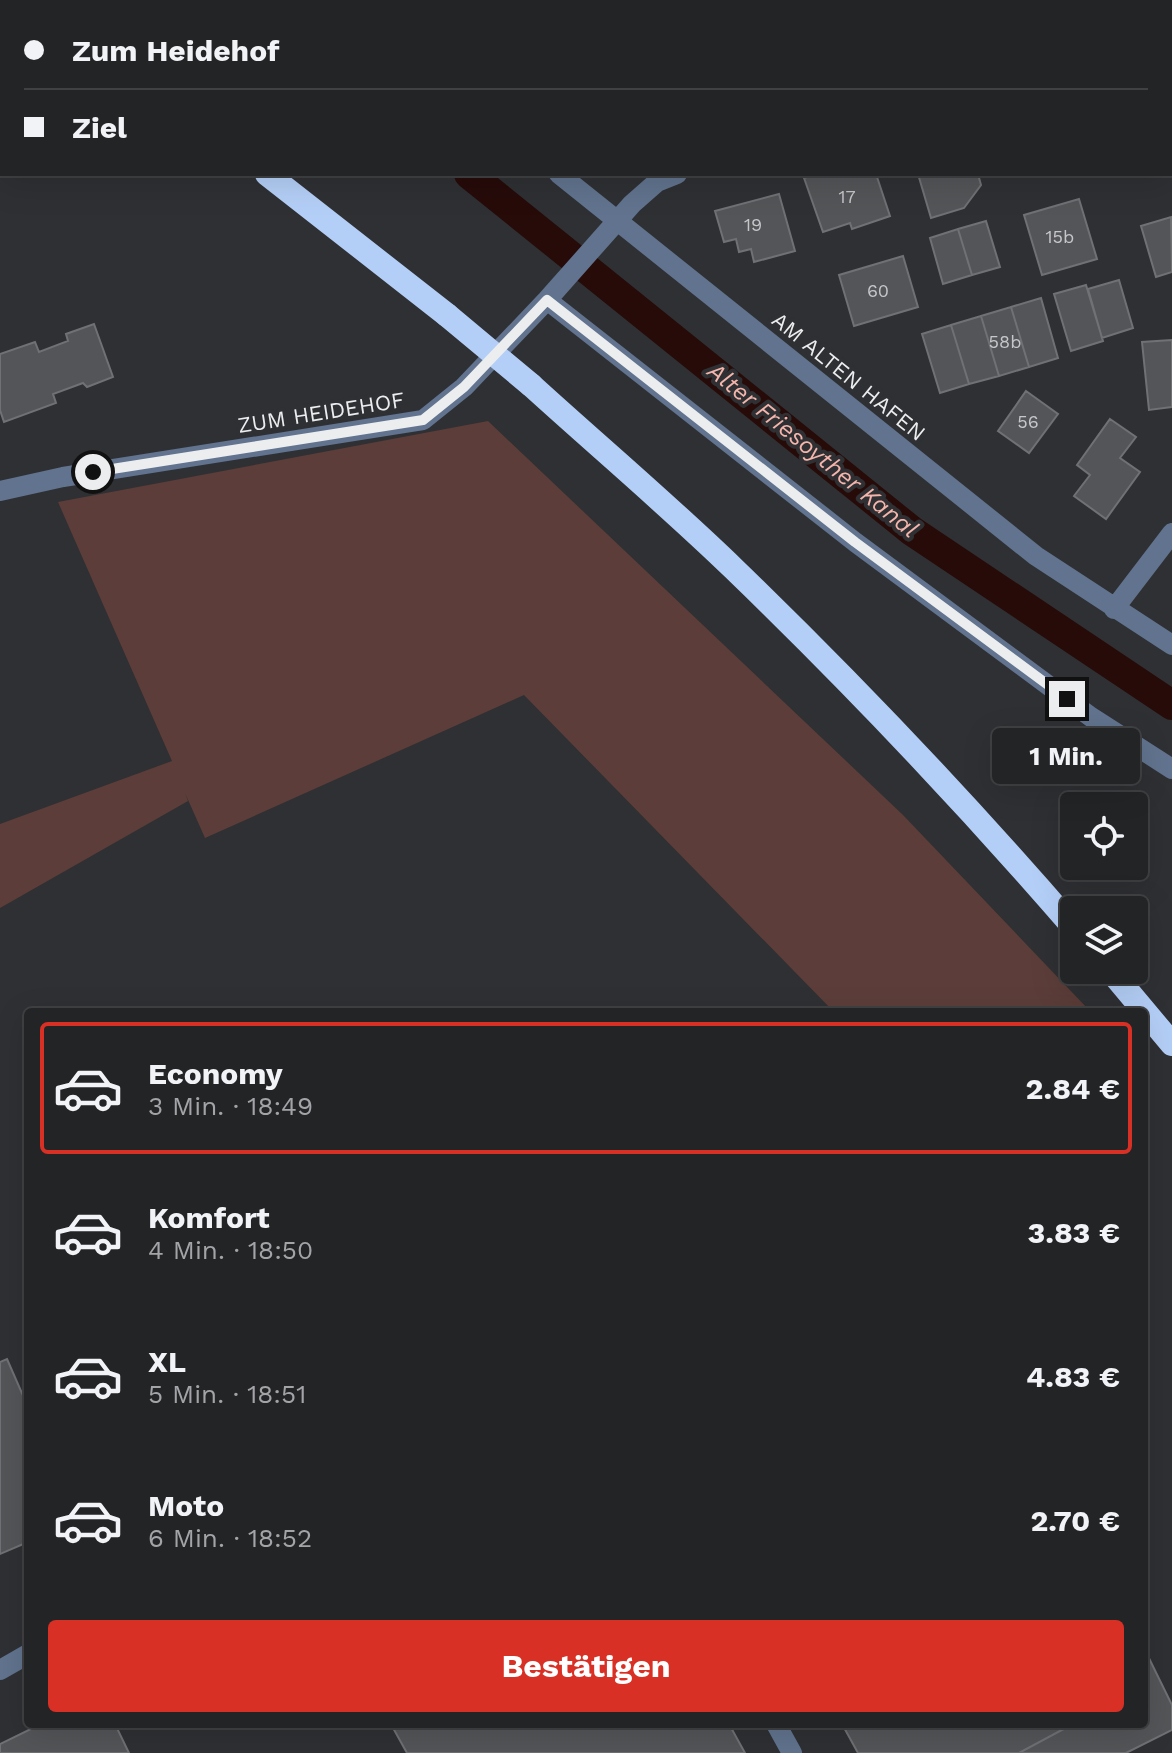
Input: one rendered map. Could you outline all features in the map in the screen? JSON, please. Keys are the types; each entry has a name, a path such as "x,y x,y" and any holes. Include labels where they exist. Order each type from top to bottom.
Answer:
{"highway":[{"path":"270,176 531,385 731,567 876,710 1060,912"},
{"path":"1122,984 1142,1008"},
{"path":"1148,1015 1172,1044"}],"street":[{"name":"AM ALTEN HAFEN","path":"561,176 1036,556 1172,645"},
{"name":"ZUM HEIDEHOF","path":"0,491 63,477 423,420 464,387 632,204 657,182 672,176"},
{"path":"547,300 855,542 1091,717 1172,769"},
{"path":"1114,609 1172,533"},
{"path":"0,1670 24,1656"},
{"path":"778,1728 792,1753"}],"shaded area":[{"path":"488,421 903,815 1060,980 1060,984 1064,984 1087,1008 830,1008 524,695 205,838 185,793 188,801 0,908 0,824 172,761 58,502"}],"building":[{"path":"877,176 890,216 852,229 850,223 823,232 804,178"},
{"path":"919,176 979,176 981,185 964,208 931,218"},
{"path":"779,194 795,251 754,262 751,249 739,252 736,239 724,242 715,211"},
{"path":"1079,199 1097,259 1042,275 1024,215"},
{"path":"1171,217 1172,272 1156,277 1141,226"},
{"path":"986,221 1000,267 972,275 958,229"},
{"path":"958,229 972,275 943,284 930,238"},
{"path":"903,256 918,307 854,326 839,275"},
{"path":"1119,280 1133,328 1102,338 1088,289"},
{"path":"1086,285 1103,341 1071,351 1054,294"},
{"path":"1041,298 1058,358 1029,367 1011,307"},
{"path":"1011,307 1029,367 999,376 981,316"},
{"path":"981,316 999,376 969,384 951,325"},
{"path":"94,324 113,377 87,387 83,383 53,394 56,403 4,422 0,410 0,354 35,342 39,352 68,341 66,334"},
{"path":"951,325 969,384 940,393 922,334"},
{"path":"1172,340 1172,407 1149,410 1142,342"},
{"path":"1026,391 1058,414 1029,453 998,431"},
{"path":"1110,419 1136,437 1120,458 1140,472 1106,519 1074,496 1090,475 1077,465"},
{"path":"7,1359 24,1398 24,1544 0,1554 0,1362"},
{"path":"1148,1656 1172,1705 1172,1730 1126,1753 1019,1753 1066,1728 1148,1728"},
{"path":"33,1728 117,1728 129,1753 0,1753 0,1744"},
{"path":"393,1728 731,1728 745,1753 407,1753"},
{"path":"844,1728 1066,1728 1019,1753 858,1753"}],"waterway":[{"name":"Alter Friesoyther Kanal","path":"471,176 912,531 1172,705"}],"route":[{"path":"93,472 423,420 464,387 547,300 855,542 1067,699"}]}
